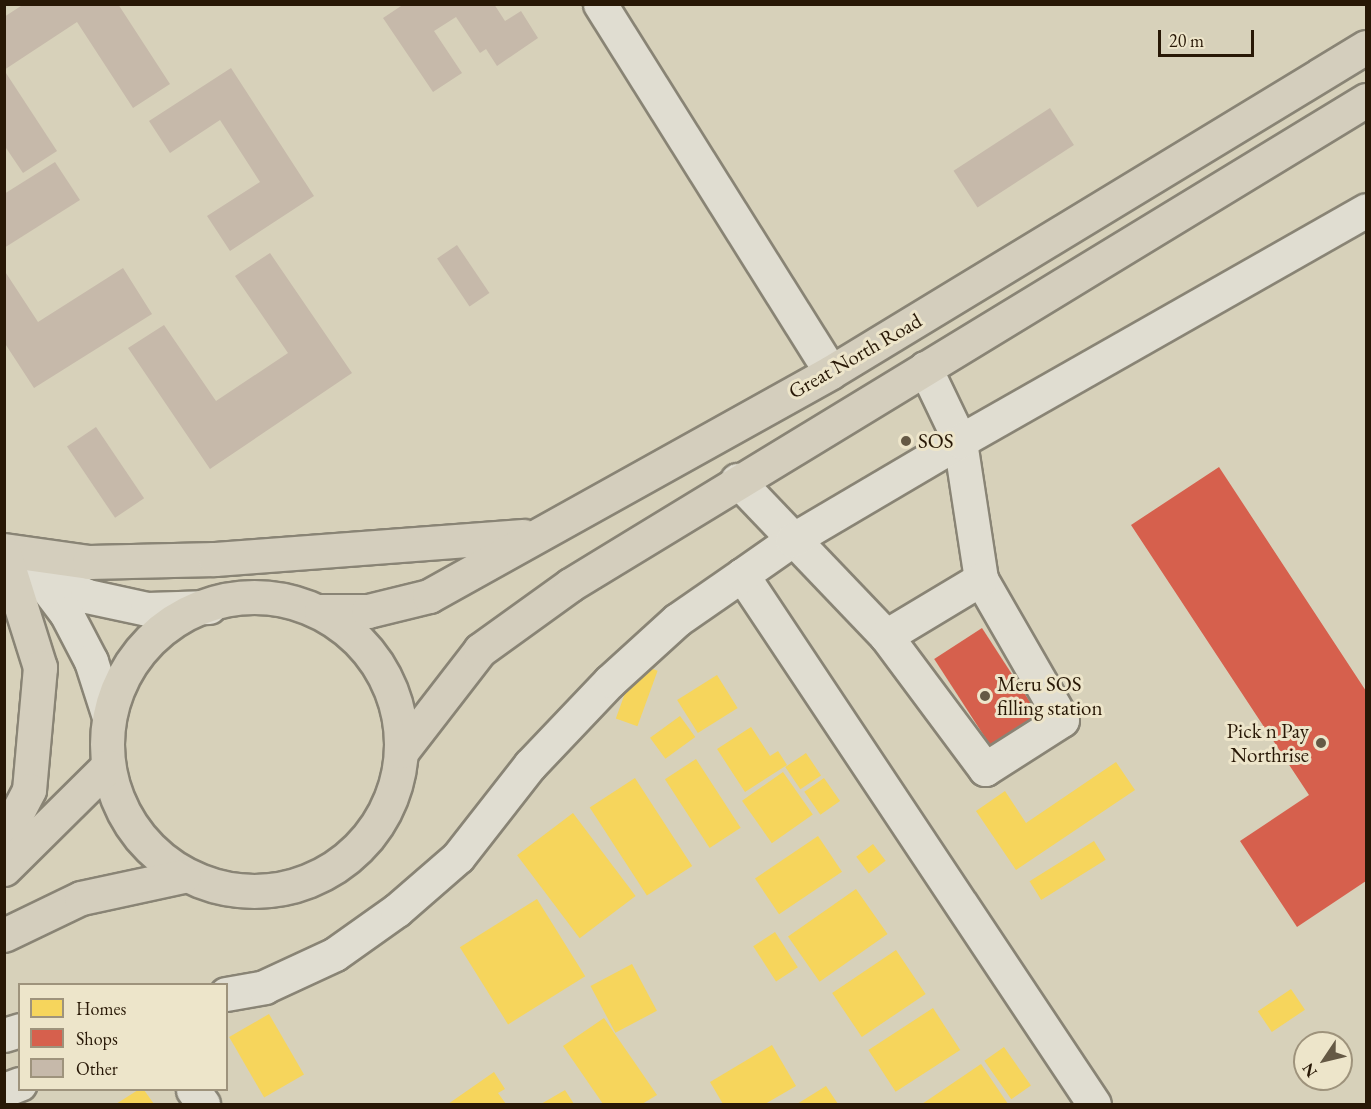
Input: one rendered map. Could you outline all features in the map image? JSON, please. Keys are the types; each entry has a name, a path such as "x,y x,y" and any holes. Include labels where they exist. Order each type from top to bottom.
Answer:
{"main road":[{"name":"Great North Road","path":"321,610 368,611 429,596 533,535 831,372 1366,47"},
{"path":"402,751 480,650 570,585 737,480 1366,100"},
{"path":"4,838 29,790 40,667 11,556 89,562 214,559 533,535"},
{"path":"246,597 284,601 321,610 361,639 377,658 397,702 402,751 392,794 369,833 335,864 294,883 249,890 206,885 184,876 152,852 127,822 108,766 108,714 130,668 145,648 165,629 209,607 246,597"},
{"path":"4,869 108,766"},
{"path":"4,935 81,898 184,876"}],"street":[{"path":"600,4 831,372"},
{"path":"228,994 264,987 335,954 397,910 458,857 530,765 610,681 677,620 792,540 960,441 1366,210"},
{"path":"737,480 886,636 985,769 1062,720 981,579 960,441 925,368"},
{"path":"11,556 87,596 136,607 209,607"},
{"path":"11,556 66,613 91,661 108,714"},
{"path":"742,575 1094,1104"},
{"path":"886,636 981,579"},
{"path":"194,1091 203,1104"}],"building: Homes":[{"path":"636,663 658,671 637,726 616,718"},
{"path":"717,675 738,708 698,733 677,700"},
{"path":"680,716 695,737 665,759 650,738"},
{"path":"751,727 770,756 778,751 787,765 745,792 717,749"},
{"path":"806,753 821,775 800,789 785,767"},
{"path":"696,759 741,828 710,848 665,779"},
{"path":"1116,762 1135,790 1016,870 976,811 1005,791 1026,823"},
{"path":"783,772 813,815 772,843 742,801"},
{"path":"635,778 692,866 647,895 590,807"},
{"path":"824,778 840,801 820,815 804,792"},
{"path":"573,813 636,896 580,938 517,855"},
{"path":"818,836 842,872 779,914 755,878"},
{"path":"1094,841 1106,860 1041,900 1030,881"},
{"path":"873,844 886,861 869,873 856,857"},
{"path":"856,889 888,934 820,982 788,937"},
{"path":"537,899 585,976 508,1024 460,947"},
{"path":"775,932 798,967 776,981 753,946"},
{"path":"896,950 926,994 862,1037 832,993"},
{"path":"632,964 657,1011 615,1033 591,986"},
{"path":"1291,989 1305,1010 1272,1032 1258,1011"},
{"path":"933,1008 960,1050 896,1092 868,1050"},
{"path":"269,1014 304,1075 264,1098 229,1037"},
{"path":"604,1018 657,1095 642,1104 603,1104 563,1046"},
{"path":"772,1045 796,1086 765,1104 723,1104 710,1082"},
{"path":"1004,1047 1031,1086 1011,1099 984,1061"},
{"path":"981,1064 1008,1104 922,1104"},
{"path":"494,1072 505,1089 498,1093 506,1104 448,1104"},
{"path":"826,1086 838,1104 797,1104"},
{"path":"565,1090 574,1104 541,1104"},
{"path":"136,1091 145,1091 154,1104 116,1104"}],"building: Shops":[{"name":"Pick n Pay Northrise","path":"1219,467 1366,691 1366,881 1297,927 1240,841 1309,795 1131,525"},
{"path":"982,628 1042,721 995,752 934,659"}],"building: Other":[{"path":"24,4 118,4 170,84 133,108 77,22 4,70 4,17"},
{"path":"404,4 494,4 505,21 521,11 538,38 497,66 486,49 480,53 456,17 434,31 462,73 433,92 383,18"},
{"path":"231,68 314,196 230,251 207,216 260,182 220,120 170,153 149,121"},
{"path":"4,70 57,151 23,173 4,145"},
{"path":"1050,108 1074,145 978,208 954,171"},
{"path":"55,162 80,200 4,248 4,194"},
{"path":"457,245 489,293 470,307 437,258"},
{"path":"270,253 352,373 210,469 128,348 164,325 216,401 288,353 235,276"},
{"path":"123,268 152,314 34,388 4,342 4,270 38,322"},
{"path":"96,427 144,498 115,518 67,447"}],"place":[{"name":"SOS","path":"906,441"},
{"name":"Meru SOS filling station","path":"985,696"},
{"name":"Pick n Pay Northrise","path":"1321,743"}]}
